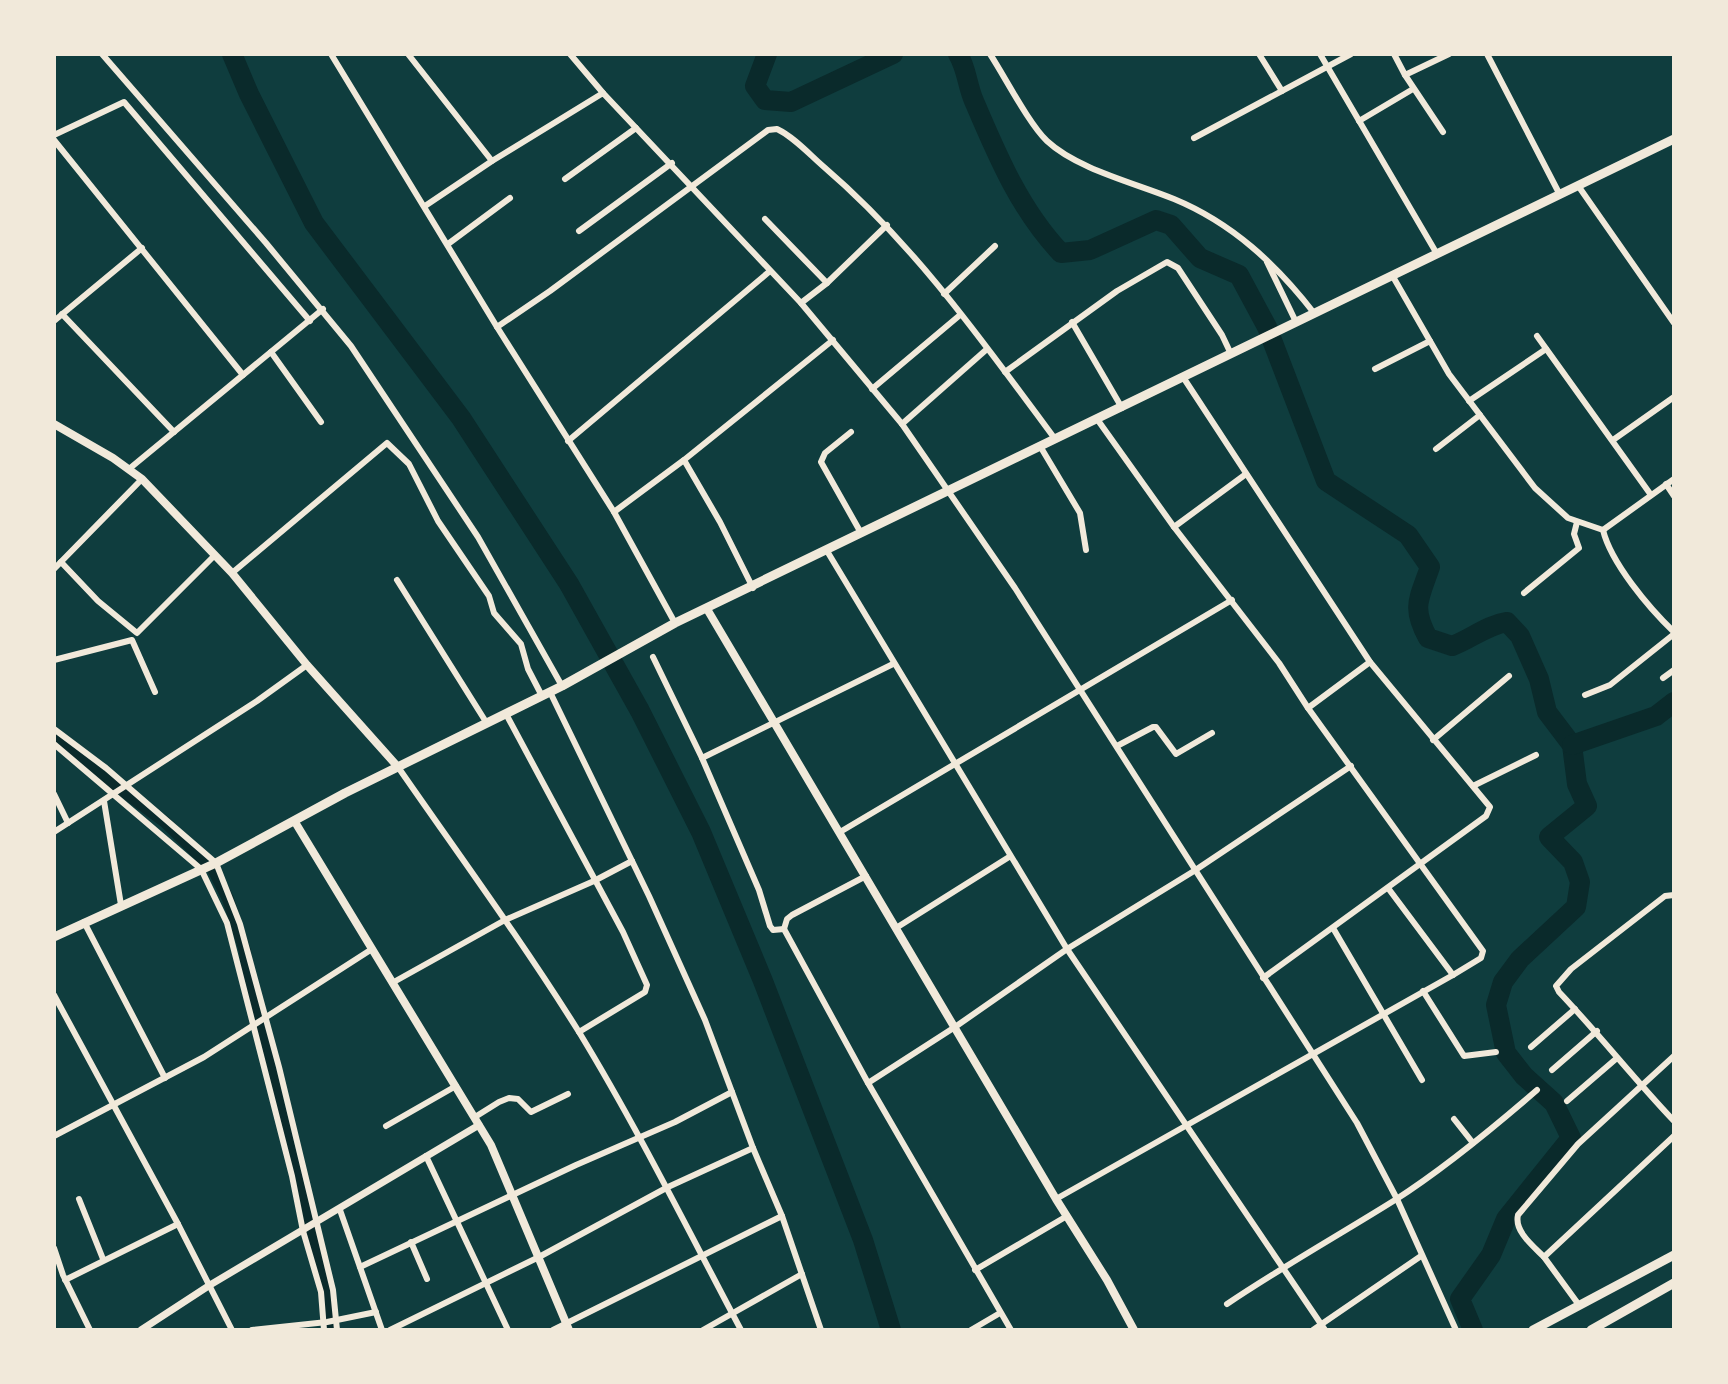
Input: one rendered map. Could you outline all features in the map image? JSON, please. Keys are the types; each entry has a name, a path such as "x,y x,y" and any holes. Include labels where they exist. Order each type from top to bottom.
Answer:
{"main road":[{"path":"54,937 209,866 486,722 562,686 675,623 753,588 949,489 1674,139"},
{"path":"54,424 142,479 232,573 307,665 398,767"},
{"path":"707,609 1134,1330"},
{"path":"295,822 477,1121 513,1194 568,1326"},
{"path":"1533,1330 1674,1255"},
{"path":"1591,1330 1674,1283"}],"street":[{"path":"102,54 323,309 440,477 519,606 562,686"},
{"path":"331,54 614,512 675,623"},
{"path":"408,54 492,161"},
{"path":"570,54 801,303 902,424 949,489 1357,1123 1397,1199 1456,1330"},
{"path":"990,54 1042,135 1056,148 1176,200 1216,221 1264,255 1314,313"},
{"path":"1259,54 1282,91"},
{"path":"1320,54 1437,254"},
{"path":"1194,138 1351,54"},
{"path":"1394,54 1413,89 1443,132"},
{"path":"1405,75 1449,54"},
{"path":"1487,54 1560,195"},
{"path":"1359,121 1413,89"},
{"path":"425,206 603,93"},
{"path":"243,375 54,137 124,102 310,321"},
{"path":"565,179 636,128"},
{"path":"497,327 768,130 777,129 887,225 1055,439"},
{"path":"579,231 672,163"},
{"path":"1579,187 1674,323"},
{"path":"448,244 510,198"},
{"path":"765,219 827,283"},
{"path":"801,303 827,283 887,225"},
{"path":"944,294 995,246"},
{"path":"54,321 142,248"},
{"path":"1264,255 1296,322"},
{"path":"1005,372 1117,291 1167,262 1178,268 1231,354"},
{"path":"568,441 770,271"},
{"path":"1392,275 1469,401 1535,488 1548,502 1577,522 1603,530 1616,560 1674,633 1610,685 1585,695"},
{"path":"129,469 323,309"},
{"path":"62,314 174,432"},
{"path":"872,389 960,315"},
{"path":"1072,322 1122,408"},
{"path":"1537,336 1651,495"},
{"path":"614,512 833,340"},
{"path":"1375,369 1430,341"},
{"path":"902,424 987,349"},
{"path":"1469,401 1546,349"},
{"path":"271,352 321,422"},
{"path":"1183,377 1370,662 1486,801 1490,811 1263,978"},
{"path":"1613,440 1674,397"},
{"path":"1436,449 1480,415"},
{"path":"1056,1199 1453,975 1481,958 1482,946 1097,419"},
{"path":"851,432 825,453 821,462 862,534"},
{"path":"232,573 386,443 409,464 438,521 489,596 494,613 521,644 528,669 546,694 632,861 705,1020 782,1216 821,1330"},
{"path":"1040,446 1080,513 1086,550"},
{"path":"684,460 753,588"},
{"path":"1174,527 1246,474"},
{"path":"54,569 142,479"},
{"path":"1603,530 1674,479"},
{"path":"1666,484 1674,496"},
{"path":"1524,593 1579,548 1574,534 1577,522"},
{"path":"827,551 1067,949 1323,1327"},
{"path":"61,562 98,601 137,633 215,555"},
{"path":"397,580 486,722"},
{"path":"840,832 1232,600"},
{"path":"54,660 132,640 155,692"},
{"path":"653,657 702,758 759,890 770,926 773,930 784,929"},
{"path":"1308,708 1370,662"},
{"path":"702,758 893,664"},
{"path":"54,832 257,701 307,665"},
{"path":"1663,678 1674,670"},
{"path":"1433,740 1509,676"},
{"path":"506,714 623,932 647,989 579,1032"},
{"path":"1117,746 1156,727 1176,754 1212,733"},
{"path":"54,729 124,786 209,866 240,924 333,1290 329,1323"},
{"path":"54,744 209,866 212,887 227,923 329,1323 337,1330"},
{"path":"1473,786 1536,755"},
{"path":"868,1083 1067,949 1194,871 1351,766"},
{"path":"398,767 579,1032 668,1187 741,1330"},
{"path":"54,794 68,823"},
{"path":"104,801 121,905"},
{"path":"896,928 1009,857"},
{"path":"392,983 505,920 632,861"},
{"path":"866,876 792,915 784,929 868,1083 1011,1330"},
{"path":"1388,888 1453,975"},
{"path":"1674,895 1665,896 1571,969 1558,984 1559,992 1597,1031 1641,1087 1674,1121"},
{"path":"84,922 165,1078"},
{"path":"1333,928 1422,1080"},
{"path":"54,1136 204,1057 372,949"},
{"path":"1423,991 1464,1056 1496,1052"},
{"path":"54,995 232,1330"},
{"path":"1531,1047 1575,1009"},
{"path":"1552,1070 1597,1031"},
{"path":"1579,1305 1515,1220 1570,1152 1674,1056"},
{"path":"1567,1101 1617,1058"},
{"path":"386,1126 456,1086"},
{"path":"1227,1304 1283,1266 1397,1199 1473,1143 1537,1090"},
{"path":"360,1267 513,1194 641,1138 732,1092"},
{"path":"141,1330 210,1285 426,1156 509,1098 518,1099 531,1112 568,1094"},
{"path":"1454,1119 1473,1143"},
{"path":"1544,1257 1674,1136"},
{"path":"390,1330 539,1257 668,1187 753,1148"},
{"path":"426,1156 508,1330"},
{"path":"79,1199 103,1259"},
{"path":"340,1210 382,1330"},
{"path":"553,1330 568,1326 782,1216"},
{"path":"975,1270 1067,1216"},
{"path":"54,1280 178,1224"},
{"path":"411,1242 427,1279"},
{"path":"54,1248 64,1277 90,1330"},
{"path":"1313,1330 1323,1327 1421,1256"},
{"path":"703,1330 802,1274"},
{"path":"252,1330 329,1323 376,1312"},
{"path":"971,1330 1000,1313"}],"waterway":[{"path":"232,54 314,223 461,418 569,584 640,711 701,832 763,981 863,1240 891,1330"},
{"path":"767,54 755,86 765,100 791,102 893,54"},
{"path":"958,54 974,101 1011,181 1033,219 1061,253 1090,250 1156,220 1171,225 1200,258 1239,275 1267,327 1326,481 1408,535 1430,567 1418,603 1428,638 1452,646 1507,622 1520,636 1539,679 1547,712 1572,745 1577,784 1587,806 1549,837 1573,862 1580,882 1576,907 1520,959 1503,982 1496,1005 1506,1053 1524,1076 1554,1103 1571,1138 1506,1219 1491,1255 1460,1299 1473,1330"},
{"path":"1572,745 1656,716 1674,702"},
{"path":"54,740 165,822 213,869 228,899 245,951 248,979 308,1224 330,1293 332,1330"}]}
